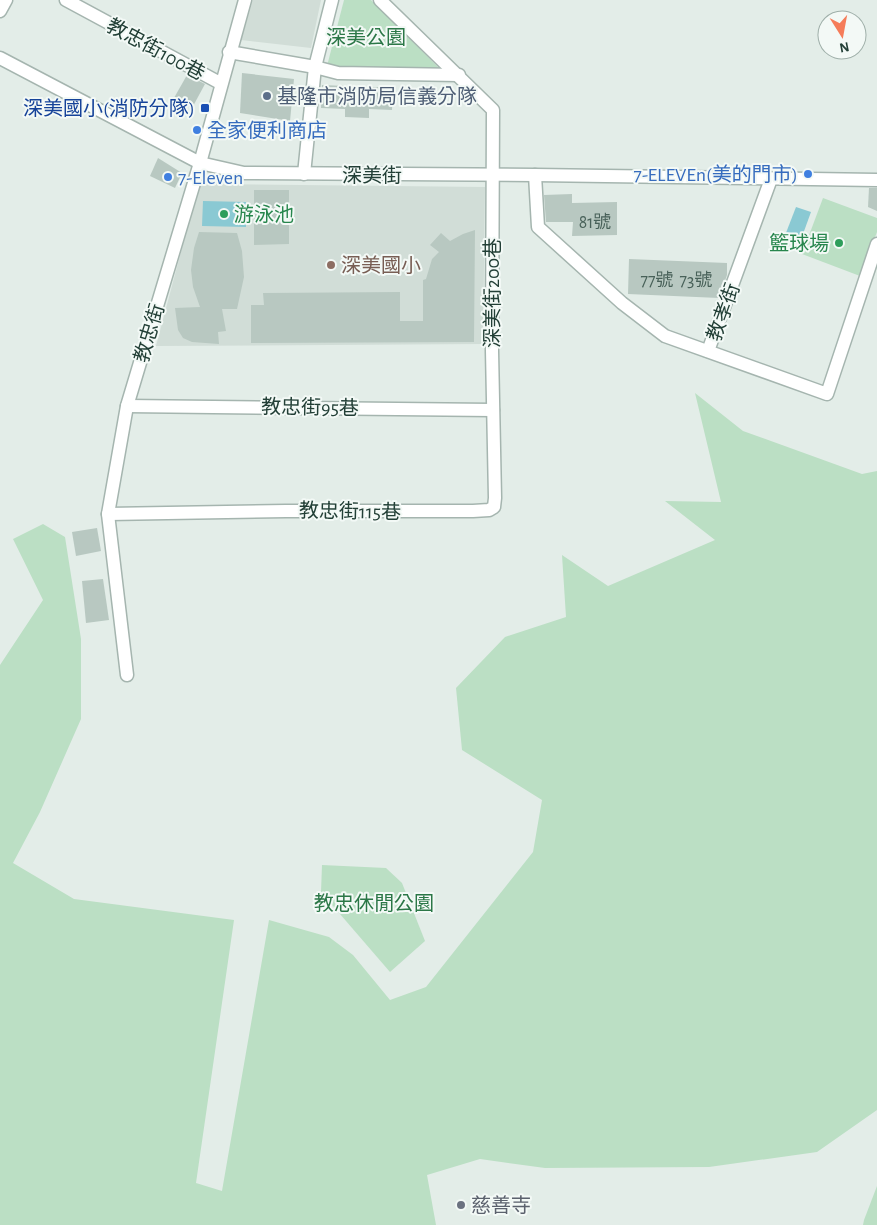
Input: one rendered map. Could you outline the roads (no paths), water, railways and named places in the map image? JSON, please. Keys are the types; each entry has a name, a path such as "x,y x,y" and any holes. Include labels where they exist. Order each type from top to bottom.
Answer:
{"street":[{"path":"0,11 6,0"},
{"name":"教忠街100巷","path":"66,0 220,83"},
{"name":"教忠街","path":"127,675 108,514 127,406 200,163 220,83 245,0"},
{"path":"304,174 315,67 332,0"},
{"name":"深美街200巷","path":"380,0 494,110 492,176 493,410"},
{"path":"229,52 315,67 338,73 459,75"},
{"name":"深美街","path":"0,58 200,163 211,168 244,174 492,176 535,174 771,179"},
{"name":"教孝街","path":"535,174 538,227 649,325 680,342 708,351 771,179"},
{"path":"771,179 877,180"},
{"path":"708,351 827,394 877,244"},
{"name":"教忠街95巷","path":"127,406 493,410"},
{"name":"教忠街115巷","path":"108,514 489,510 494,507 495,498 493,410"}],"water":[{"name":"游泳池","path":"203,201 246,202 246,227 202,226"},
{"path":"796,207 811,212 799,245 784,238"}],"place":[{"name":"基隆市消防局信義分隊","path":"267,96"},
{"name":"深美國小(消防分隊)","path":"205,108"},
{"name":"全家便利商店","path":"197,130"},
{"name":"7-ELEVEn(美的門市)","path":"808,174"},
{"name":"7-Eleven","path":"168,177"},
{"name":"游泳池","path":"224,214"},
{"name":"籃球場","path":"839,243"},
{"name":"深美國小","path":"331,265"},
{"name":"慈善寺","path":"461,1205"}],"park label":[{"name":"深美公園","path":"366,37"},
{"name":"教忠休閒公園","path":"374,903"}]}
